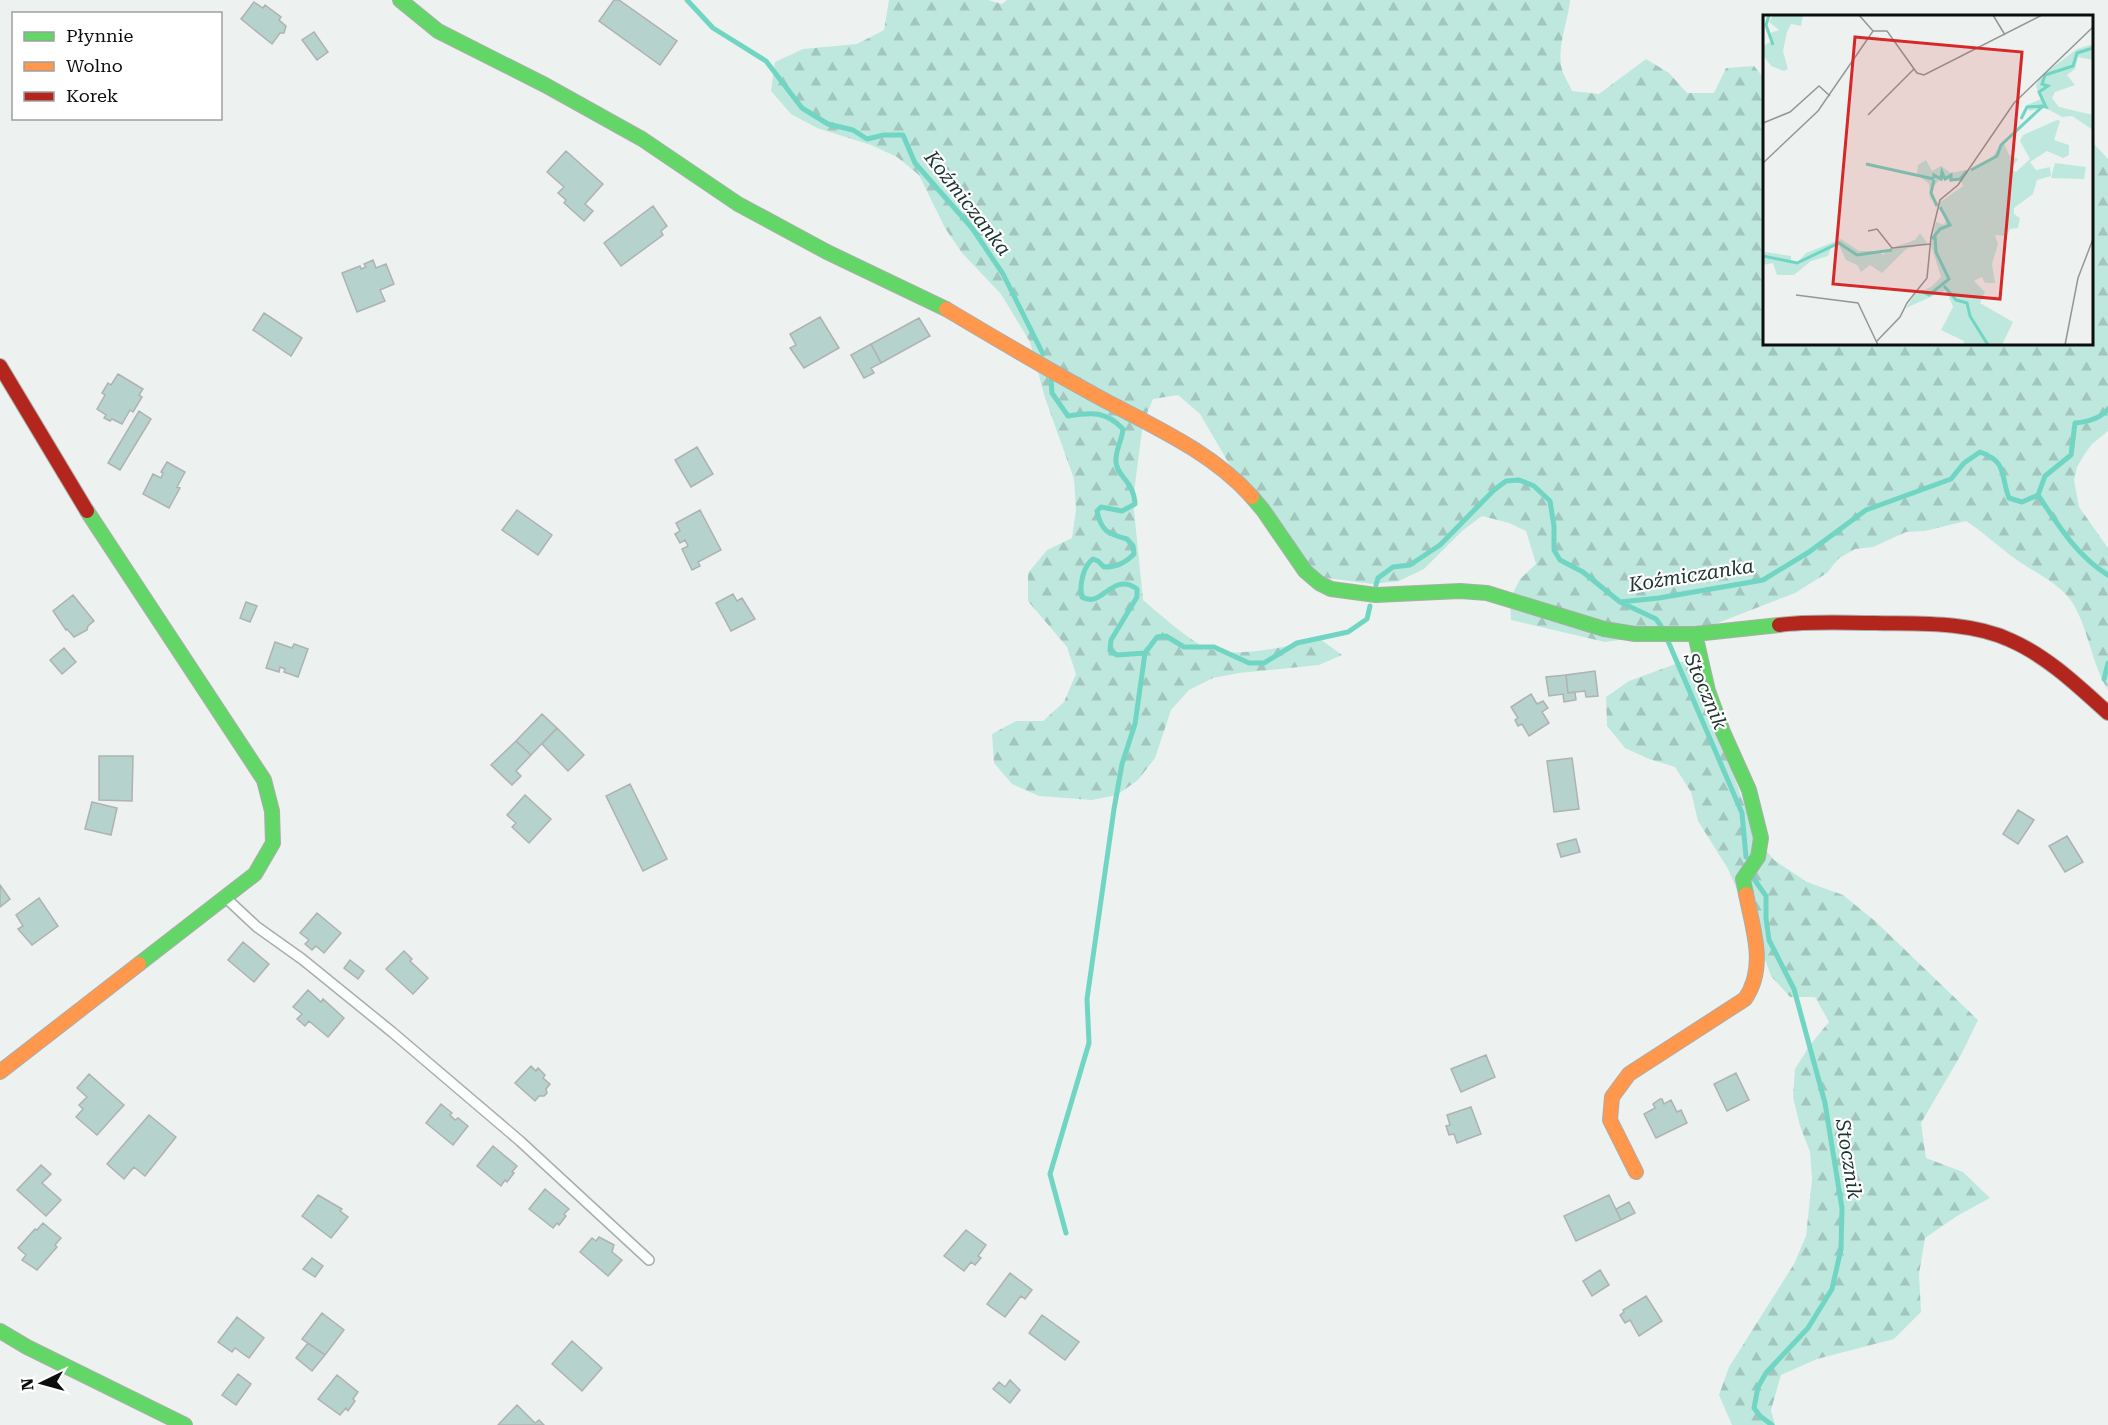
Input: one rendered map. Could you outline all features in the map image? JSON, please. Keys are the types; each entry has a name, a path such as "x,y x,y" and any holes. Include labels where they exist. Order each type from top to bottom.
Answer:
{"street":[{"path":"400,0 438,31 545,85 642,139 747,208 827,252 935,302 1022,355 1176,439 1219,467 1242,486 1263,510 1294,556 1319,583 1331,589 1376,595 1460,591 1487,593 1604,629 1635,634 1695,634 1805,622 1915,624 1990,632 2011,640 2039,656 2071,680 2108,713"},
{"path":"0,366 98,530 264,780 272,811 273,843 255,874 0,1071"},
{"path":"1636,1172 1610,1120 1612,1097 1629,1074 1745,999 1754,986 1758,955 1743,879 1758,856 1761,838 1749,790 1723,732 1708,691 1695,634"},
{"path":"0,1331 27,1347 185,1425"}],"lane":[{"path":"226,897 257,927 302,959 392,1032 520,1141 649,1260"}],"green space":[{"path":"889,0 988,0 1002,4 1007,0 1570,0 1560,57 1563,72 1572,91 1599,94 1646,59 1669,73 1687,93 1714,93 1726,68 1754,66 1763,77 1763,345 2093,345 2094,144 2108,159 2108,431 2092,444 2084,455 2077,467 2074,480 2079,507 2108,548 2108,690 2098,670 2080,617 2070,599 2056,585 2014,558 1966,521 1925,531 1906,532 1873,547 1855,549 1838,559 1827,573 1795,593 1705,628 1605,642 1511,620 1510,599 1520,579 1536,564 1526,531 1509,523 1482,516 1462,531 1424,569 1399,581 1373,584 1319,577 1228,462 1200,414 1178,395 1153,399 1143,423 1133,500 1143,600 1185,635 1210,649 1222,652 1250,652 1320,639 1342,655 1319,665 1213,678 1189,690 1171,710 1155,758 1138,780 1117,795 1092,800 1039,796 1012,784 994,763 992,734 1016,721 1043,721 1064,702 1076,674 1067,647 1028,601 1028,573 1047,550 1072,538 1076,510 1074,479 1045,398 1030,342 1001,294 962,253 945,228 919,175 897,157 871,145 817,128 791,114 771,91 775,62 803,49 857,44 884,30"},
{"path":"1692,658 1756,838 1774,860 1807,882 1843,895 1875,921 1978,1020 1962,1053 1921,1123 1926,1158 1963,1172 1990,1198 1957,1216 1925,1238 1919,1274 1921,1312 1894,1339 1817,1359 1781,1375 1771,1410 1775,1425 1732,1425 1719,1395 1729,1367 1794,1264 1806,1236 1812,1179 1810,1152 1800,1126 1793,1097 1795,1069 1810,1045 1829,1022 1815,997 1790,997 1771,976 1728,869 1698,821 1691,792 1675,767 1625,748 1607,726 1606,697 1629,681"}],"building":[{"path":"614,0 619,0 677,41 660,65 599,21"},
{"path":"254,2 263,8 265,5 281,17 279,20 286,26 284,33 280,33 272,44 241,19"},
{"path":"314,32 328,52 317,60 302,40"},
{"path":"566,151 603,184 585,204 593,211 584,221 564,203 566,200 558,193 564,187 547,172"},
{"path":"653,206 667,226 661,231 663,235 621,266 604,243"},
{"path":"373,260 376,268 386,264 394,284 380,290 385,301 357,312 342,273 360,266 361,269 366,267 364,264"},
{"path":"264,313 302,338 291,356 253,330"},
{"path":"820,317 839,348 804,368 790,348 796,345 790,334"},
{"path":"919,318 930,336 881,363 871,344"},
{"path":"871,344 881,363 871,368 874,373 864,378 851,355"},
{"path":"118,374 143,389 139,395 142,397 133,412 130,410 122,424 104,418 106,415 97,409 105,395 102,393 108,383 111,385"},
{"path":"139,411 151,419 120,470 108,463"},
{"path":"697,447 713,474 691,487 675,460"},
{"path":"167,462 185,472 177,487 180,488 169,508 143,494 153,474 161,478 163,473 161,472"},
{"path":"517,510 552,535 538,555 502,530"},
{"path":"700,510 721,550 698,562 700,566 692,570 682,549 688,546 685,540 680,543 675,534 680,531 676,523"},
{"path":"733,594 737,601 742,598 755,619 731,631 716,603"},
{"path":"73,595 94,621 87,630 74,637 66,630 53,611"},
{"path":"246,602 257,606 250,622 240,618"},
{"path":"275,642 292,648 294,644 308,649 298,677 284,672 285,669 280,667 279,672 266,668"},
{"path":"64,648 76,662 62,674 50,660"},
{"path":"1595,671 1598,696 1586,697 1585,691 1568,693 1566,675"},
{"path":"1566,675 1568,693 1575,692 1576,700 1564,702 1563,694 1549,696 1546,677"},
{"path":"1531,694 1537,704 1543,701 1548,708 1542,712 1549,723 1529,736 1522,724 1518,726 1515,720 1518,718 1511,707"},
{"path":"542,714 557,728 531,755 516,741"},
{"path":"557,728 584,755 568,771 542,744"},
{"path":"516,741 531,755 516,771 521,776 512,785 491,765"},
{"path":"99,756 133,756 132,801 99,800"},
{"path":"1572,758 1579,809 1554,812 1547,761"},
{"path":"630,784 667,859 643,871 606,796"},
{"path":"525,795 551,819 529,843 512,827 516,823 507,815"},
{"path":"92,802 117,808 111,835 85,829"},
{"path":"2018,810 2034,820 2018,844 2003,834"},
{"path":"2067,836 2083,862 2065,872 2049,846"},
{"path":"1576,839 1580,852 1561,857 1557,844"},
{"path":"0,885 10,899 0,907"},
{"path":"39,898 58,926 32,945 18,929 23,926 16,915"},
{"path":"317,913 341,933 324,953 316,946 312,950 305,944 309,940 300,933"},
{"path":"243,942 269,964 254,982 228,960"},
{"path":"404,951 412,959 410,961 428,978 413,994 386,969"},
{"path":"350,960 364,971 358,979 344,968"},
{"path":"308,990 321,1002 323,999 344,1018 328,1037 309,1021 305,1026 297,1019 302,1014 293,1007"},
{"path":"1486,1055 1495,1077 1461,1092 1451,1069"},
{"path":"531,1066 536,1071 538,1068 545,1075 543,1078 550,1084 546,1089 547,1093 539,1096 535,1101 515,1083"},
{"path":"1736,1073 1749,1100 1727,1111 1714,1084"},
{"path":"89,1074 124,1105 97,1135 76,1117 83,1109 79,1105 87,1097 77,1088"},
{"path":"1660,1099 1664,1104 1671,1100 1677,1112 1681,1110 1687,1123 1656,1138 1644,1114 1655,1108 1653,1104"},
{"path":"441,1104 452,1113 450,1115 455,1120 458,1118 468,1126 453,1145 426,1123"},
{"path":"1471,1107 1481,1134 1457,1143 1454,1134 1449,1135 1446,1126 1450,1125 1447,1115"},
{"path":"149,1115 176,1137 145,1176 134,1167 124,1179 107,1164"},
{"path":"493,1146 517,1166 507,1182 505,1180 501,1186 477,1166"},
{"path":"41,1165 51,1174 42,1183 61,1200 46,1216 17,1190"},
{"path":"545,1189 569,1209 559,1225 557,1223 553,1228 529,1209"},
{"path":"318,1195 342,1209 340,1211 348,1217 331,1238 302,1216"},
{"path":"1609,1195 1621,1220 1576,1241 1564,1216"},
{"path":"1629,1202 1635,1213 1621,1220 1616,1209"},
{"path":"43,1223 61,1238 55,1245 57,1247 37,1270 22,1260 26,1255 18,1248"},
{"path":"966,1230 986,1245 978,1256 981,1258 975,1265 971,1262 964,1271 944,1256"},
{"path":"599,1237 614,1245 612,1252 622,1260 608,1276 580,1252 592,1238 596,1241"},
{"path":"312,1258 323,1266 315,1277 303,1269"},
{"path":"1600,1270 1609,1285 1592,1296 1583,1281"},
{"path":"1010,1273 1032,1290 1025,1299 1021,1296 1005,1317 987,1304"},
{"path":"1646,1296 1662,1321 1639,1336 1630,1320 1625,1323 1620,1315 1624,1312 1623,1310"},
{"path":"322,1313 344,1330 325,1355 302,1339"},
{"path":"1042,1315 1079,1342 1065,1360 1029,1333"},
{"path":"237,1317 264,1338 249,1358 235,1348 232,1352 218,1342"},
{"path":"572,1341 602,1368 582,1391 552,1364"},
{"path":"308,1343 325,1355 312,1371 296,1358"},
{"path":"238,1374 251,1384 236,1405 222,1395"},
{"path":"337,1375 358,1392 348,1411 346,1408 340,1415 318,1399"},
{"path":"1010,1380 1020,1390 1010,1403 993,1389 999,1382 1005,1387"},
{"path":"517,1405 535,1423 539,1420 544,1425 498,1425"}],"waterway":[{"name":"Koźmiczanka","path":"687,0 713,28 766,61 802,108 828,124 853,130 867,139 884,135 903,135 915,163 972,228 1003,274 1043,354"},
{"name":"Koźmiczanka","path":"1051,379 1052,393 1068,416 1098,414 1111,419 1123,429 1116,462 1119,472 1132,490 1135,504 1122,511 1101,507 1097,511 1106,531 1127,539 1133,546 1134,554 1120,564 1109,567 1104,567 1093,559 1084,571 1081,587 1082,597 1089,599 1096,598 1120,584 1137,589 1137,597 1111,640 1110,651 1117,655 1145,653 1157,637 1166,636 1184,647 1214,647 1249,663 1264,663 1297,643 1348,632 1367,619 1370,606"},
{"name":"Koźmiczanka","path":"1620,602 1659,598 1763,580 1809,552 1866,510 1951,479 1964,463 1980,452 1995,460 1999,465 2009,498 2022,502 2038,495 2045,476 2071,455 2075,423 2093,419 2108,409"},
{"name":"Koźmiczanka","path":"1376,585 1378,578 1393,567 1410,565 1440,545 1494,490 1506,481 1519,480 1534,486 1550,501 1554,526 1554,550 1560,560 1583,572 1620,602 1656,619 1661,626"},
{"path":"2038,495 2078,549 2108,575"},
{"name":"Stocznik","path":"1668,641 1742,813 1746,857"},
{"path":"1066,1233 1050,1174 1089,1043 1087,999 1114,809 1122,764 1135,724 1145,653"},
{"path":"2104,679 2108,663"},
{"name":"Stocznik","path":"1754,879 1766,896 1769,940 1794,989 1825,1103 1842,1208 1841,1249 1832,1289 1808,1328 1766,1373 1758,1387 1754,1408 1772,1425"}],"traffic: fast":[{"path":"400,0 438,31 545,85 642,139 738,204 827,252 946,309"},
{"path":"1252,497 1305,571 1319,583 1331,589 1376,595 1460,591 1487,593 1604,629 1635,634 1695,634 1779,625"},
{"path":"87,511 264,780 272,811 273,843 255,874 139,964"},
{"path":"1695,634 1708,691 1723,732 1749,790 1761,838 1758,857 1743,879 1746,894"},
{"path":"0,1331 27,1347 185,1425"}],"traffic: slow":[{"path":"946,309 1064,378 1182,442 1220,467 1252,497"},
{"path":"1636,1172 1610,1120 1612,1097 1629,1074 1745,999 1752,987 1757,961 1755,935 1746,894"},
{"path":"0,1072 139,964"}],"traffic: jam":[{"path":"0,366 87,511"},
{"path":"1779,625 1803,623 1926,624 1978,629 2010,640 2037,654 2074,682 2108,713"}]}
